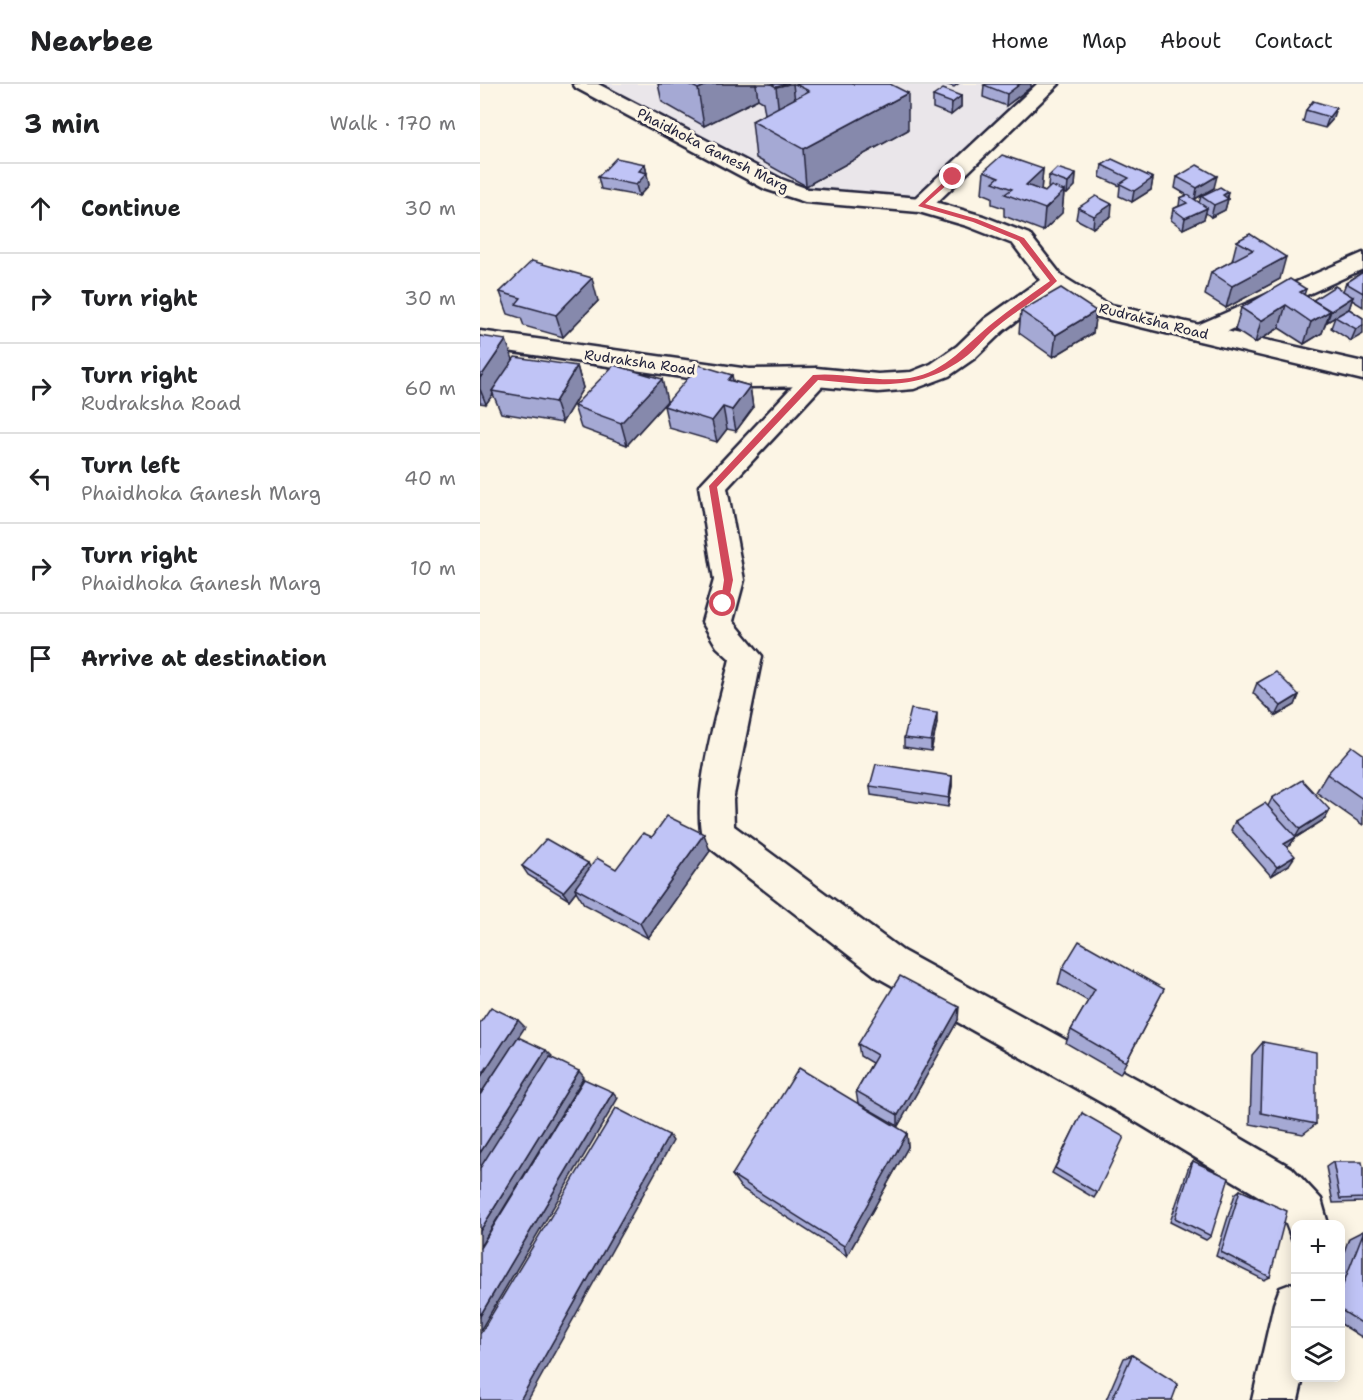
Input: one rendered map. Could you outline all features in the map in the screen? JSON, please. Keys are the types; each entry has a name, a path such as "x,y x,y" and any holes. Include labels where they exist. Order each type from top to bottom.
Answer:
{"street":[{"name":"Phaidhoka Ganesh Marg","path":"583,84 773,184 805,195 921,205 975,221 1021,239 1054,281"},
{"path":"921,205 1049,84"},
{"path":"1202,333 1363,260"},
{"name":"Rudraksha Road","path":"480,339 749,378 816,377 878,383 914,380 940,370 966,352 994,325 1054,281 1099,310 1354,368 1363,372"},
{"path":"816,377 713,486 729,580 717,622 728,638 746,656 716,800 717,833 891,964 1152,1109 1277,1183 1306,1214 1307,1220"},
{"path":"1275,1400 1291,1327"}],"shaded area":[{"path":"583,84 1049,84 921,205 805,195"}],"building":[{"path":"688,84 709,84 698,89"},
{"path":"771,84 789,84 776,87"},
{"path":"795,84 890,84 908,93 803,149 752,121 809,91"},
{"path":"1020,84 1007,94 984,85"},
{"path":"943,89 961,96 952,103 933,96"},
{"path":"1313,101 1336,108 1329,117 1306,110"},
{"path":"1002,155 1043,169 1026,185 1045,192 1051,186 1064,191 1045,209 1005,194 1012,189 993,182 999,177 984,171"},
{"path":"616,158 645,164 639,171 647,173 636,185 598,177"},
{"path":"1112,159 1153,178 1134,191 1120,184 1129,178 1102,165"},
{"path":"1197,165 1217,176 1197,188 1177,177"},
{"path":"1057,168 1076,174 1068,183 1049,176"},
{"path":"1220,187 1228,192 1223,195 1228,199 1214,205 1201,196"},
{"path":"1188,195 1207,208 1185,218 1173,209 1187,203 1180,198"},
{"path":"1096,196 1112,204 1094,216 1078,208"},
{"path":"1250,234 1286,257 1232,286 1211,272 1253,250 1237,241"},
{"path":"532,261 592,278 556,315 516,304 521,298 500,292"},
{"path":"1363,272 1363,293 1346,283"},
{"path":"1290,279 1306,289 1300,292 1330,311 1311,322 1286,305 1261,321 1241,308"},
{"path":"1335,286 1353,297 1331,311 1313,300"},
{"path":"1061,288 1096,311 1056,335 1021,311"},
{"path":"1349,309 1363,318 1363,325 1356,329 1335,317"},
{"path":"480,336 506,340 480,378"},
{"path":"515,357 577,366 555,402 492,391"},
{"path":"614,365 662,379 621,423 574,406"},
{"path":"699,365 732,375 728,380 750,386 732,410 723,407 712,421 664,406"},
{"path":"1276,672 1299,695 1281,706 1257,683"},
{"path":"911,709 937,713 931,741 904,738"},
{"path":"1352,746 1363,754 1363,799 1327,774"},
{"path":"876,764 952,776 949,798 870,786"},
{"path":"1302,780 1330,810 1300,829 1272,798"},
{"path":"1265,803 1296,837 1284,844 1295,856 1277,867 1235,821"},
{"path":"667,816 704,834 640,923 575,888 597,858 616,869 643,833 652,837"},
{"path":"546,839 588,863 563,892 522,866"},
{"path":"1079,941 1164,989 1126,1062 1071,1030 1095,989 1062,969"},
{"path":"900,976 959,1007 898,1115 856,1091 877,1055 858,1044"},
{"path":"491,1007 518,1020 480,1078 480,1023"},
{"path":"518,1037 546,1050 480,1153 480,1095"},
{"path":"1263,1042 1316,1052 1316,1124 1261,1113"},
{"path":"550,1057 579,1071 480,1231 480,1168"},
{"path":"799,1068 907,1133 844,1246 732,1175"},
{"path":"584,1079 613,1092 480,1316 480,1248"},
{"path":"616,1108 669,1135 520,1400 480,1400 480,1334"},
{"path":"1082,1113 1124,1137 1097,1193 1055,1168"},
{"path":"1193,1161 1229,1178 1211,1236 1175,1218"},
{"path":"1333,1162 1362,1162 1363,1198 1340,1199"},
{"path":"1240,1190 1287,1211 1270,1277 1221,1252"},
{"path":"1363,1233 1363,1324 1345,1313 1345,1280"},
{"path":"1132,1355 1178,1384 1172,1400 1112,1400"}],"route":[{"path":"723,604 729,580 713,486 816,377 878,383 914,380 940,370 966,352 994,325 1054,281 1021,239 975,221 921,205 953,177"}]}
